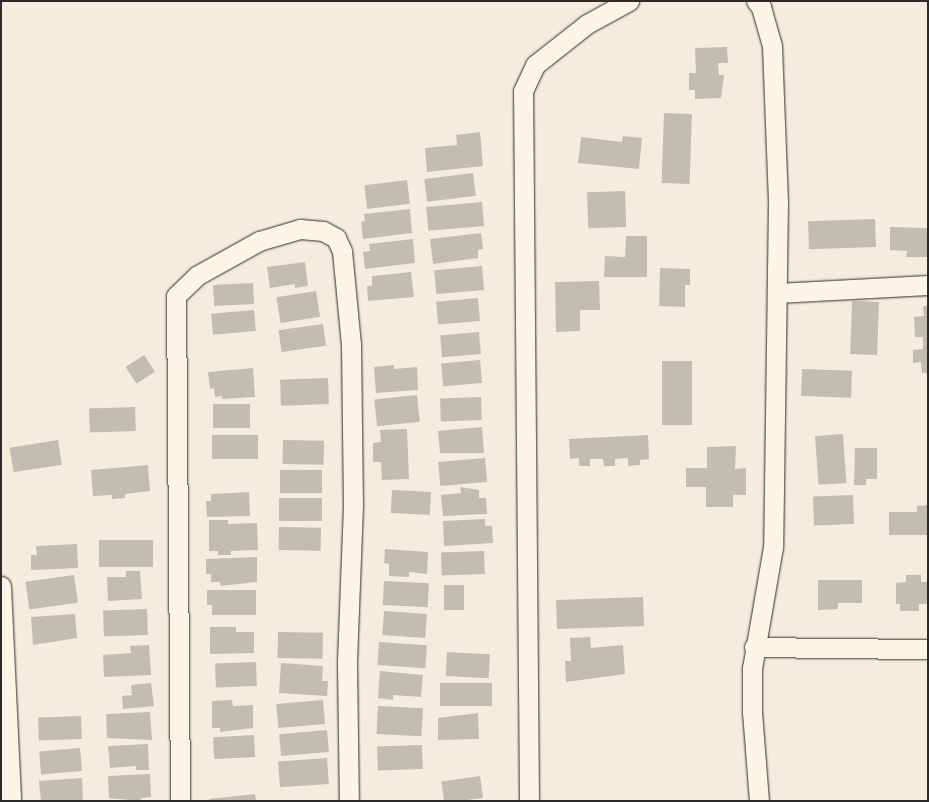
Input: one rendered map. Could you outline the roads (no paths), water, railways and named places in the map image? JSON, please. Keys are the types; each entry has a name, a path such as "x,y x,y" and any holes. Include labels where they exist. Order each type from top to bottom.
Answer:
{"street":[{"path":"529,801 523,91 535,65 587,24 629,1"},
{"path":"756,1 762,7 772,46 778,202 773,547 754,647 752,712 759,801"},
{"path":"180,801 176,296 198,275 259,241 300,229 330,234 336,238 342,251 351,344 353,505 347,664 349,801"},
{"path":"777,293 928,285"},
{"path":"1,586 12,801"},
{"path":"754,647 928,649"}]}
